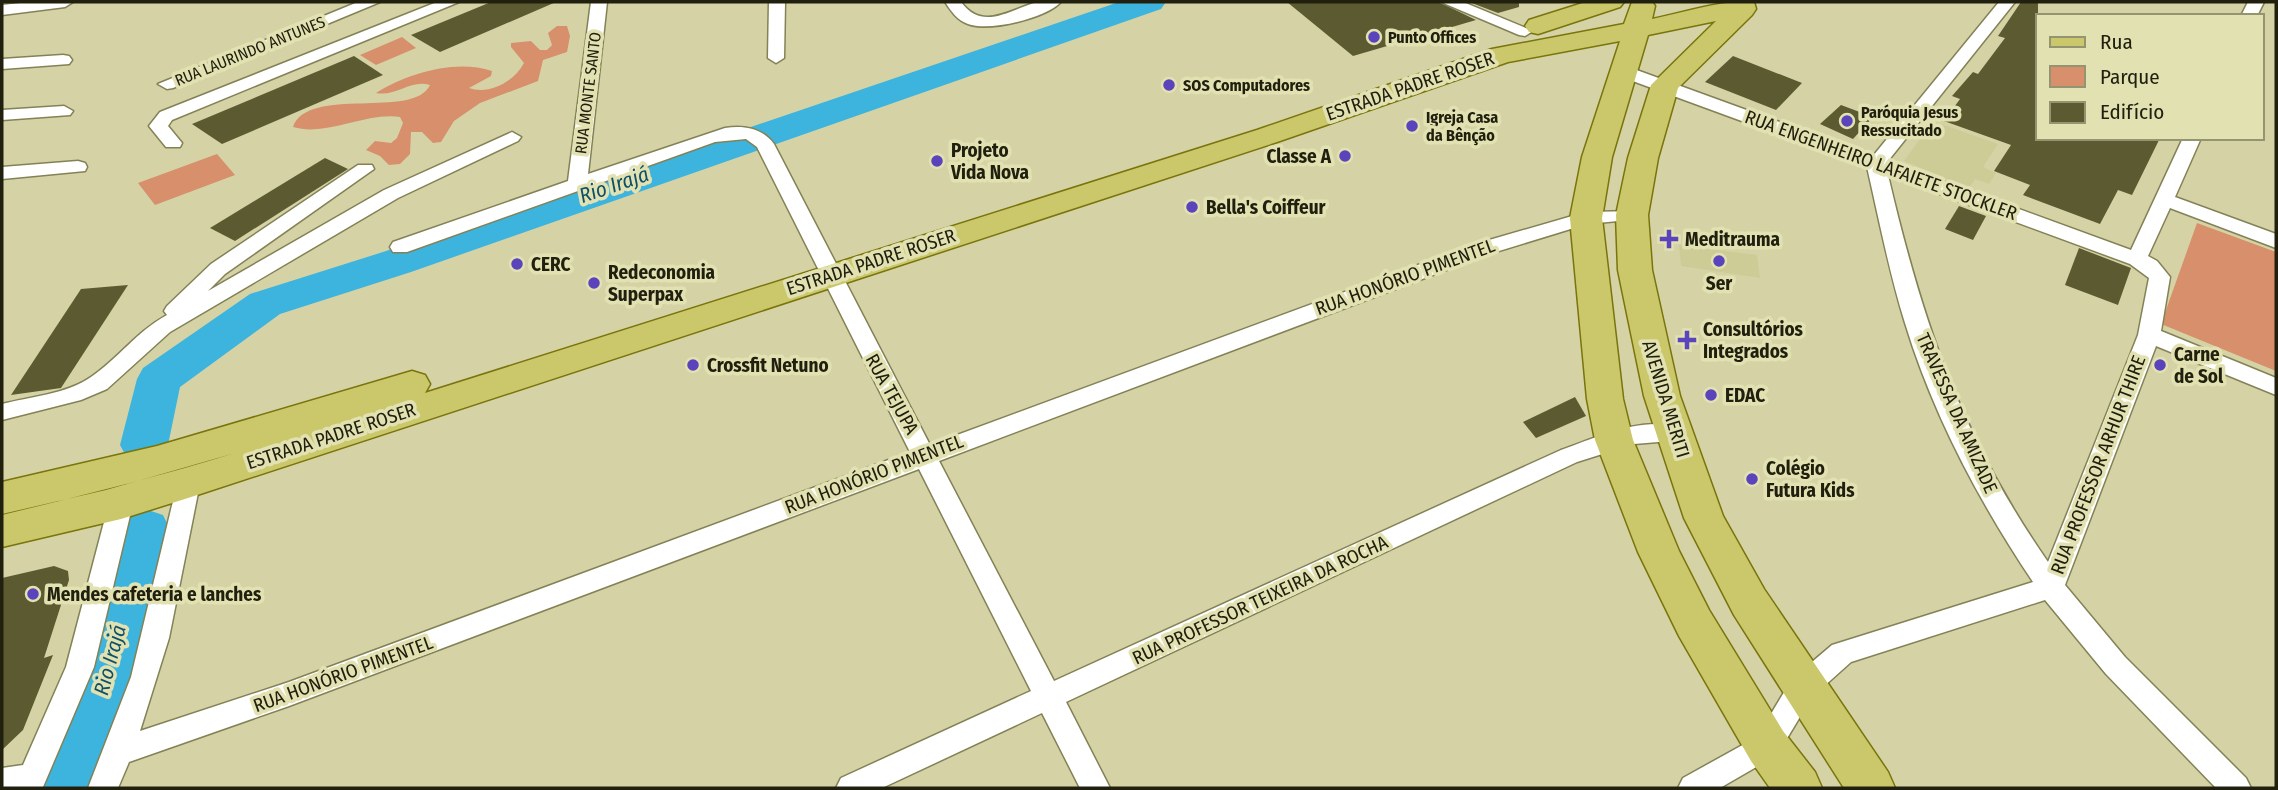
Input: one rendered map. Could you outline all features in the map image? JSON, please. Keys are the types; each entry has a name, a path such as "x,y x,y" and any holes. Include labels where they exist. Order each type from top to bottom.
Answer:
{"main road":[{"name":"ESTRADA PADRE ROSER","path":"2,498 87,480 172,457 1266,136 1502,55 1528,39 1630,11 1702,17 1741,2"},
{"name":"AVENIDA MERITI","path":"1751,2 1665,85 1643,158 1632,215 1635,270 1646,333 1675,434 1704,518 1720,551 1802,688 1871,788"},
{"path":"1630,11 1625,72 1597,157 1586,218 1597,335 1614,440 1659,552 1694,623 1767,746 1798,788"},
{"path":"1528,39 1573,50 1625,72"},
{"name":"ESTRADA PADRE ROSER","path":"2,531 121,503 187,483 826,266"}],"street":[{"path":"2,10 65,2"},
{"name":"RUA LAURINDO ANTUNES","path":"167,84 372,2"},
{"path":"173,143 158,126 166,116 451,2"},
{"name":"RUA MONTE SANTO","path":"577,184 599,2"},
{"path":"776,58 777,2"},
{"path":"953,2 961,15 976,23 997,22 1045,3"},
{"path":"1449,2 1528,39"},
{"path":"1876,164 2007,2"},
{"path":"2,64 63,60"},
{"name":"RUA ENGENHEIRO LAFAIETE STOCKLER","path":"1625,72 2137,259"},
{"path":"2,116 64,111"},
{"name":"RUA TEJUPA","path":"400,247 692,144 734,132 761,139 1096,788"},
{"path":"2,412 80,391 99,383 137,346 162,327 404,187 512,137"},
{"path":"2137,259 2191,140"},
{"name":"TRAVESSA DA AMIZADE","path":"1876,164 1905,288 1925,348 1962,435 1998,502 2051,586 2107,653 2236,788"},
{"path":"2,173 78,167"},
{"path":"162,327 218,269 365,169"},
{"path":"2163,199 2276,240"},
{"name":"RUA HONÓRIO PIMENTEL","path":"120,752 352,671 1479,250 1586,218 1632,215"},
{"name":"RUA PROFESSOR ARHUR THIRE","path":"1767,746 1802,688 1842,653 1866,642 2051,586 2148,335 2160,277 2150,265 2137,259"},
{"path":"2148,335 2276,387"},
{"name":"RUA PROFESSOR TEIXEIRA DA ROCHA","path":"851,788 1569,456 1633,435 1675,434"},
{"path":"103,788 120,752 152,651 172,572 187,483"},
{"path":"2,782 30,783 80,667 121,503"},
{"path":"1693,788 1767,746"}],"shaded area":[{"path":"1933,121 1998,144 1983,167 1996,173 1989,184 1975,179 1969,188 1904,161"},
{"name":"Ser","path":"1679,245 1757,255 1760,278 1681,266"}],"green space":[{"path":"557,26 567,26 570,36 567,52 543,60 538,81 480,103 454,121 441,142 433,143 422,132 411,132 410,154 400,164 389,165 380,156 366,150 375,141 391,143 397,138 403,123 400,117 373,118 319,129 293,127 303,115 318,108 339,104 384,103 420,95 430,85 416,84 390,93 376,93 403,79 432,70 463,67 492,71 491,76 469,88 493,88 514,76 524,63 511,47 511,43 531,41 540,50 547,50 552,45 548,33"},
{"path":"402,37 416,48 376,65 360,55"},
{"path":"217,154 235,175 155,205 138,183"},
{"path":"2197,223 2276,252 2276,371 2161,324"}],"building":[{"path":"491,2 556,2 440,52 411,35"},
{"name":"Punto Offices","path":"1287,2 1439,2 1476,20 1353,56"},
{"path":"1469,2 1519,2 1519,7 1498,13"},
{"path":"2021,2 2038,2 2036,140 2159,140 2132,195 2118,190 2100,224 2023,195 2030,185 1994,171 2011,145 1944,121 1960,99 1952,96 1973,72 1978,74 2005,38 1998,36"},
{"path":"354,56 383,75 222,144 192,124"},
{"path":"1733,56 1802,83 1776,110 1705,82"},
{"name":"Paróquia Jesus Ressucitado","path":"1841,105 1873,117 1853,139 1820,124"},
{"path":"325,158 348,169 235,241 210,228"},
{"path":"1959,206 1986,216 1973,240 1945,229"},
{"path":"2079,248 2131,268 2118,305 2065,285"},
{"path":"128,285 61,388 11,395 81,289"},
{"path":"1575,397 1586,416 1536,438 1523,422"},
{"path":"54,566 68,571 69,580 44,658 53,655 23,730 2,750 2,578"}],"waterway":[{"name":"Rio Irajá","path":"144,445 159,379 265,304 397,262 1150,2"},
{"name":"Rio Irajá","path":"63,788 103,694 145,529"}],"place":[{"name":"Punto Offices","path":"1374,37"},
{"name":"SOS Computadores","path":"1169,85"},
{"name":"Paróquia Jesus Ressucitado","path":"1847,121"},
{"name":"Igreja Casa da Bênção","path":"1412,126"},
{"name":"Classe A","path":"1345,156"},
{"name":"Projeto Vida Nova","path":"937,161"},
{"name":"Bella's Coiffeur","path":"1192,207"},
{"name":"Meditrauma","path":"1669,239"},
{"name":"Ser","path":"1719,261"},
{"name":"CERC","path":"517,264"},
{"name":"Redeconomia Superpax","path":"594,283"},
{"name":"Consultórios Integrados","path":"1687,340"},
{"name":"Crossfit Netuno","path":"693,365"},
{"name":"Carne de Sol","path":"2160,365"},
{"name":"EDAC","path":"1711,395"},
{"name":"Colégio Futura Kids","path":"1752,479"},
{"name":"Mendes cafeteria e lanches","path":"33,594"}]}
